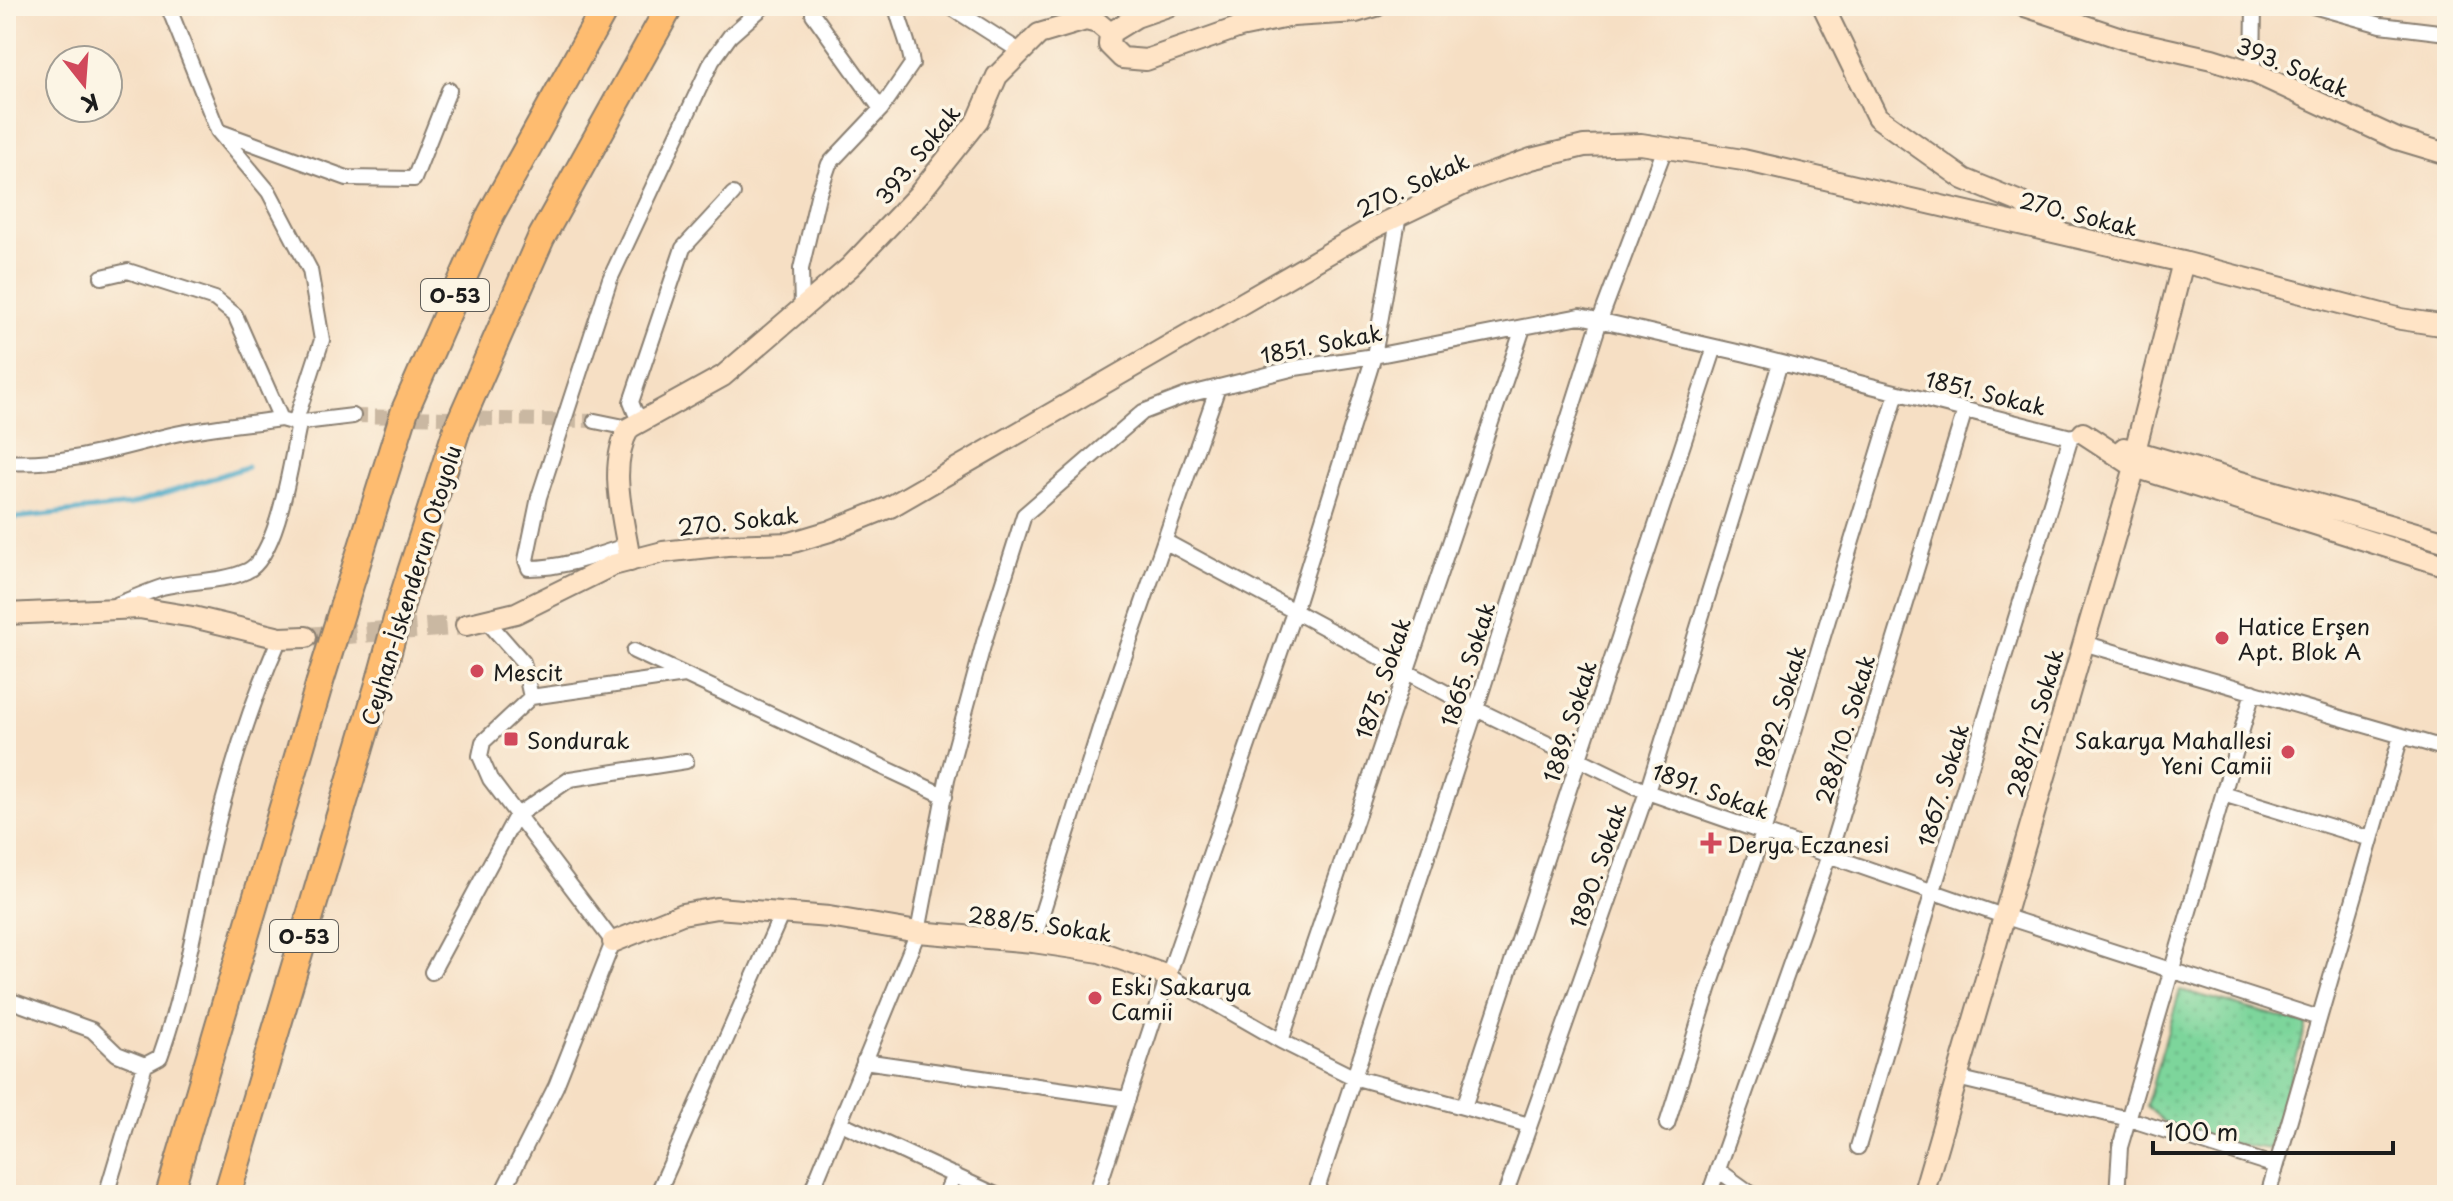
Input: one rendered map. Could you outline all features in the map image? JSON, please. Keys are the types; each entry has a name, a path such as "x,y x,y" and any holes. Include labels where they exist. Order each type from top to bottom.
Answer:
{"highway":[{"name":"O-53","path":"169,1195 319,685 405,410 491,214 606,6"},
{"name":"Ceyhan-İskenderun Otoyolu","path":"227,1195 403,597 457,429 541,238 670,6"}],"street":[{"path":"168,6 218,131 269,192 310,270 322,340 288,421"},
{"path":"733,194 683,248 631,402 636,423 621,441 619,498 629,553 529,568 526,560 539,497 610,279 712,61 730,36 764,6"},
{"path":"802,308 801,269 829,164 881,109 912,64 911,48 896,6"},
{"path":"949,6 1021,52"},
{"path":"1168,6 1132,12 1110,33 1109,45 1122,58 1146,60 1240,27 1293,16 1356,12 1376,6"},
{"path":"1823,6 1877,117 1964,179 2020,202 2064,234"},
{"name":"393. Sokak","path":"2025,6 2124,39 2212,59 2253,72 2397,139 2447,154"},
{"path":"2253,72 2254,6"},
{"path":"2313,6 2381,25 2447,33"},
{"path":"813,14 881,109"},
{"name":"393. Sokak","path":"636,423 723,376 850,267 919,194 978,120 997,76 1039,34 1086,20 1098,23 1110,33"},
{"path":"218,131 347,178 414,179 449,90"},
{"name":"270. Sokak","path":"466,625 516,613 613,565 629,553 790,543 890,507 1399,215 1473,180 1531,159 1584,146 1641,144 1743,160 2183,262 2401,319 2447,326"},
{"name":"1865. Sokak","path":"1315,1195 1476,709 1600,320 1665,148"},
{"path":"1096,1195 1294,612 1374,356 1399,215"},
{"name":"288/12. Sokak","path":"1923,1195 2135,459 2183,262"},
{"path":"102,277 128,271 215,299 235,315 288,421 298,429 277,526 260,560 250,570 228,577 163,587 105,609"},
{"name":"1851. Sokak","path":"810,1195 918,932 945,796 984,642 1024,515 1143,412 1187,395 1295,368 1580,316 2077,435"},
{"name":"1875. Sokak","path":"1281,1041 1523,328"},
{"name":"1889. Sokak","path":"1464,1107 1715,347"},
{"name":"1890. Sokak","path":"1505,1195 1647,792 1780,363"},
{"path":"1033,942 1106,709 1218,387"},
{"name":"1892. Sokak","path":"1667,1124 1763,833 1897,393"},
{"name":"288/10. Sokak","path":"1709,1195 1829,855 1965,410"},
{"path":"6,462 33,464 86,458 174,434 353,416"},
{"path":"595,421 636,423"},
{"path":"2077,435 2135,459 2447,566"},
{"name":"1867. Sokak","path":"1858,1147 1933,891 2077,435"},
{"path":"2135,459 2447,542"},
{"name":"1891. Sokak","path":"1166,542 1476,709 1647,792 2003,916 2319,1018"},
{"path":"6,614 139,608 193,617 280,638 306,637"},
{"path":"487,621 523,662 531,697"},
{"path":"106,1195 145,1065 160,1057 179,1003 211,851 255,692 280,638"},
{"path":"2083,643 2447,749"},
{"path":"634,651 945,796"},
{"path":"501,1195 556,1086 613,942 490,779 480,756 483,742 531,697 685,675"},
{"path":"2117,1195 2120,1147 2253,692"},
{"path":"2268,1195 2401,736"},
{"path":"432,972 516,816 570,779 686,761"},
{"path":"2223,794 2371,839"},
{"name":"288/5. Sokak","path":"613,942 682,914 717,908 829,917 918,932 1033,942 1100,952 1168,976 1281,1041 1353,1077 1529,1125"},
{"path":"657,1195 782,913"},
{"path":"6,999 92,1030 117,1054 145,1065"},
{"path":"864,1061 1128,1099"},
{"path":"1957,1078 2129,1119 2276,1166"},
{"path":"841,1123 996,1195"},
{"path":"1718,1170 1753,1195"},
{"path":"945,1195 954,1175"}],"green space":[{"path":"2180,990 2307,1024 2269,1149 2211,1140 2169,1126 2146,1106"}],"waterway":[{"path":"6,519 130,505 247,467"}],"tunnel":[{"path":"353,416 595,421"},
{"path":"306,637 466,625"}],"place":[{"name":"Hatice Erşen Apt. Blok A","path":"2222,638"},
{"name":"Mescit","path":"477,671"},
{"name":"Sondurak","path":"511,739"},
{"name":"Sakarya Mahallesi Yeni Camii","path":"2288,752"},
{"name":"Derya Eczanesi","path":"1711,843"},
{"name":"Eski Sakarya Camii","path":"1095,998"}]}
